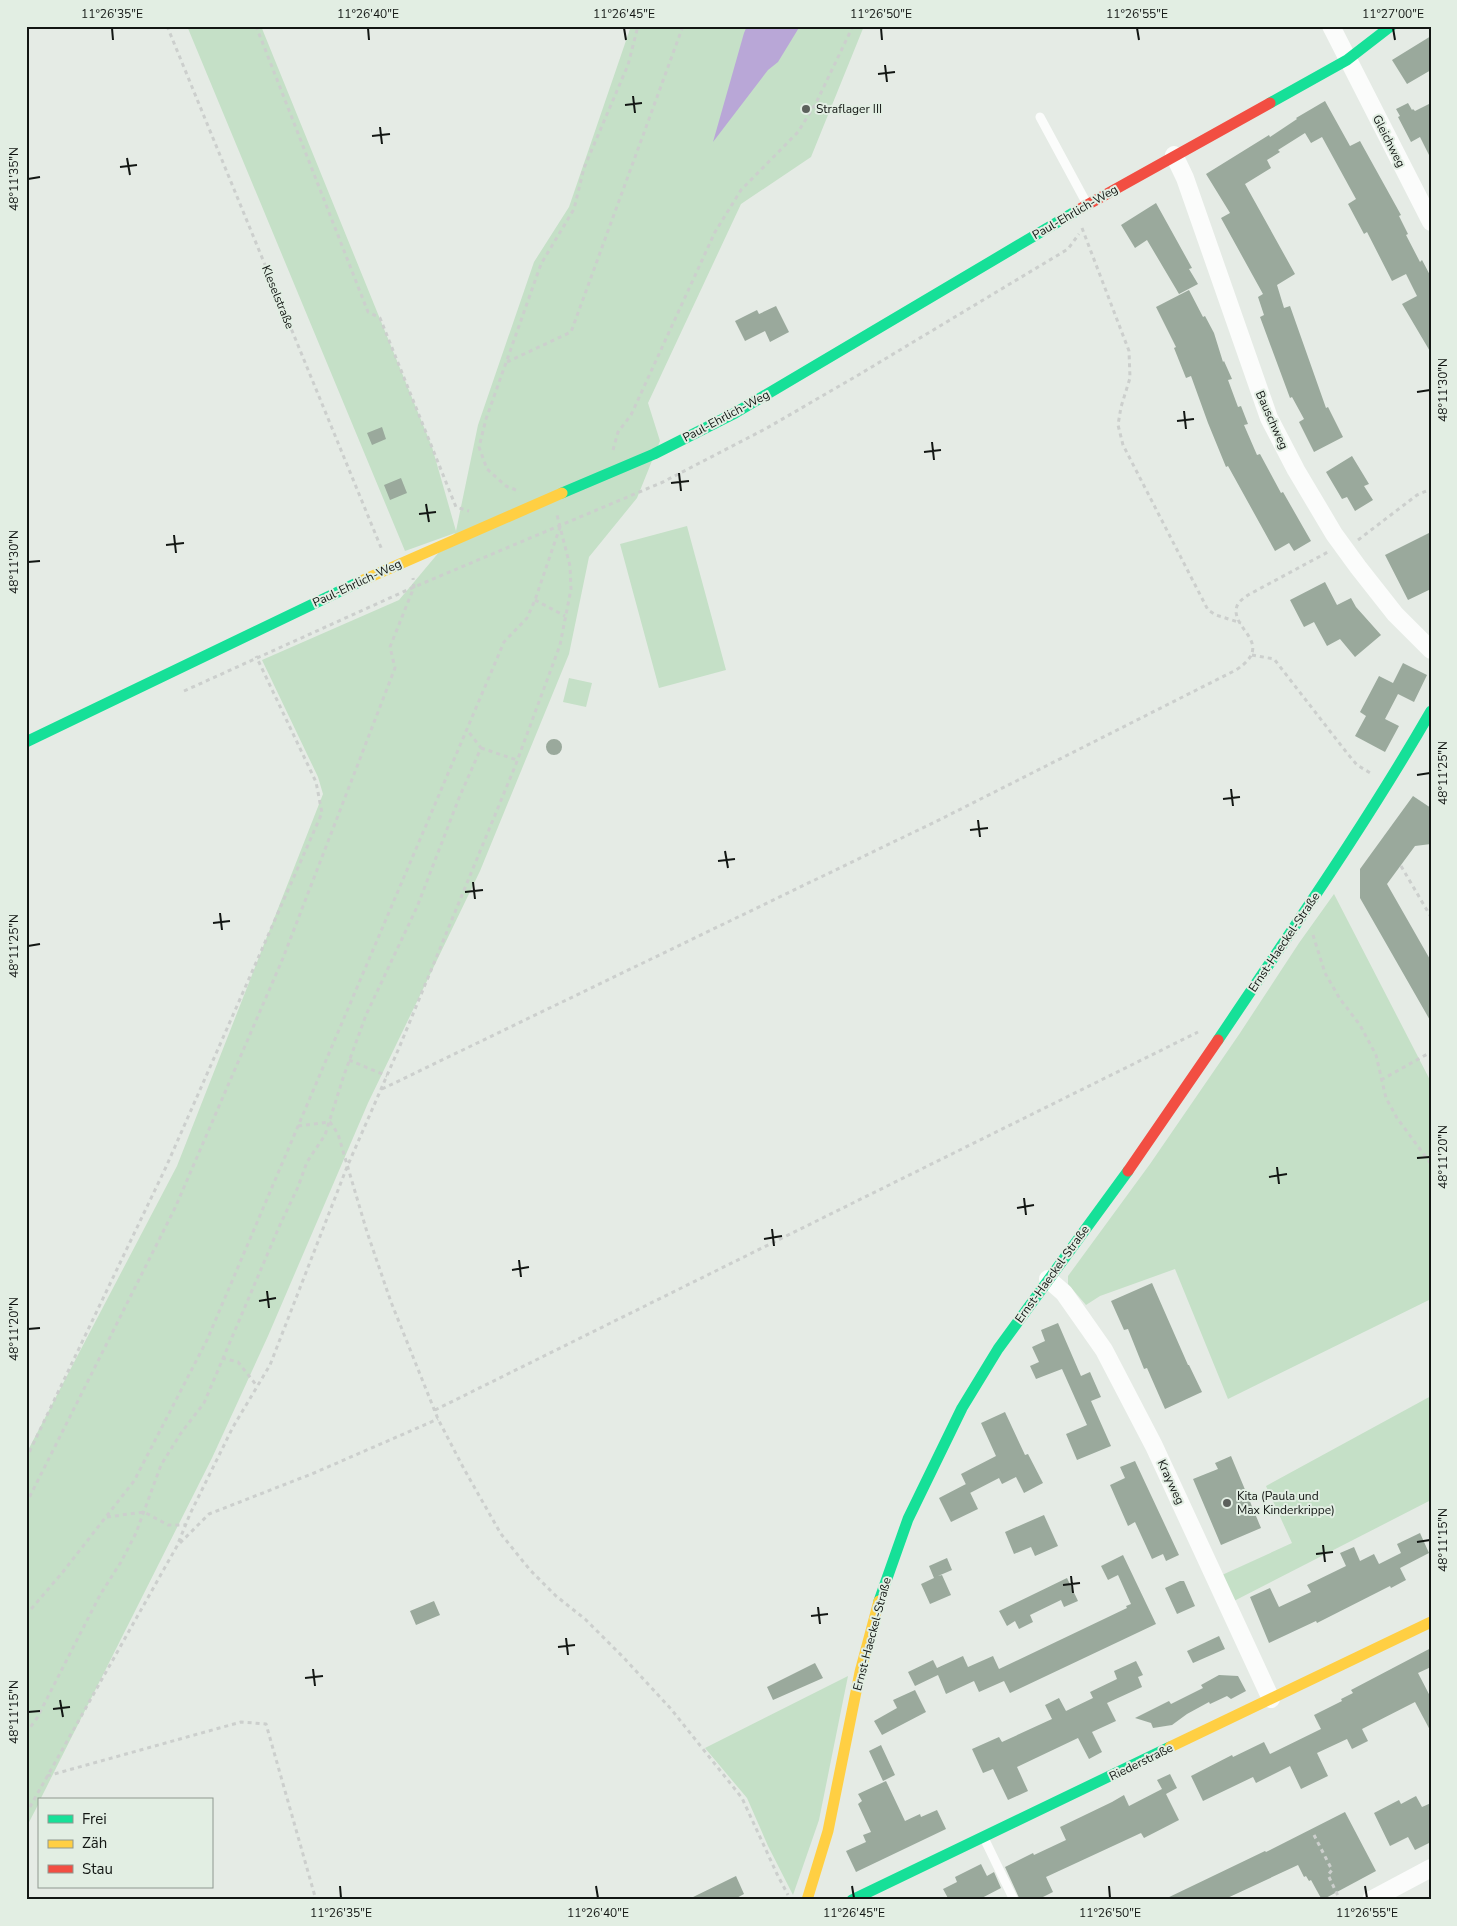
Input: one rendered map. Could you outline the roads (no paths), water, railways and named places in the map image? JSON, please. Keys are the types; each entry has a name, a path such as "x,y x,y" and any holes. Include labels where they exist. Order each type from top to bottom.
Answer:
{"street":[{"name":"Gleichweg","path":"1331,26 1431,222"},
{"name":"Paul-Ehrlich-Weg","path":"26,742 246,634 389,567 654,454 735,413 1087,204 1347,60 1391,26"},
{"name":"Bauschweg","path":"1174,155 1185,178 1269,418 1296,470 1343,546 1394,614 1431,650"},
{"name":"Ernst-Haeckel-Straße","path":"808,1900 828,1831 860,1672 882,1591 908,1519 962,1408 998,1349 1135,1162 1305,910 1397,770 1431,711"},
{"name":"Krayweg","path":"1048,1279 1064,1293 1104,1350 1154,1446 1271,1699"},
{"name":"Riederstraße","path":"852,1900 1431,1622"},
{"path":"1371,1900 1431,1868"}],"lane":[{"path":"1040,117 1087,204"},
{"path":"983,1838 1014,1900"}],"place":[{"name":"Straflager III","path":"806,109"},
{"name":"Kita (Paula und Max Kinderkrippe)","path":"1227,1503"}]}
